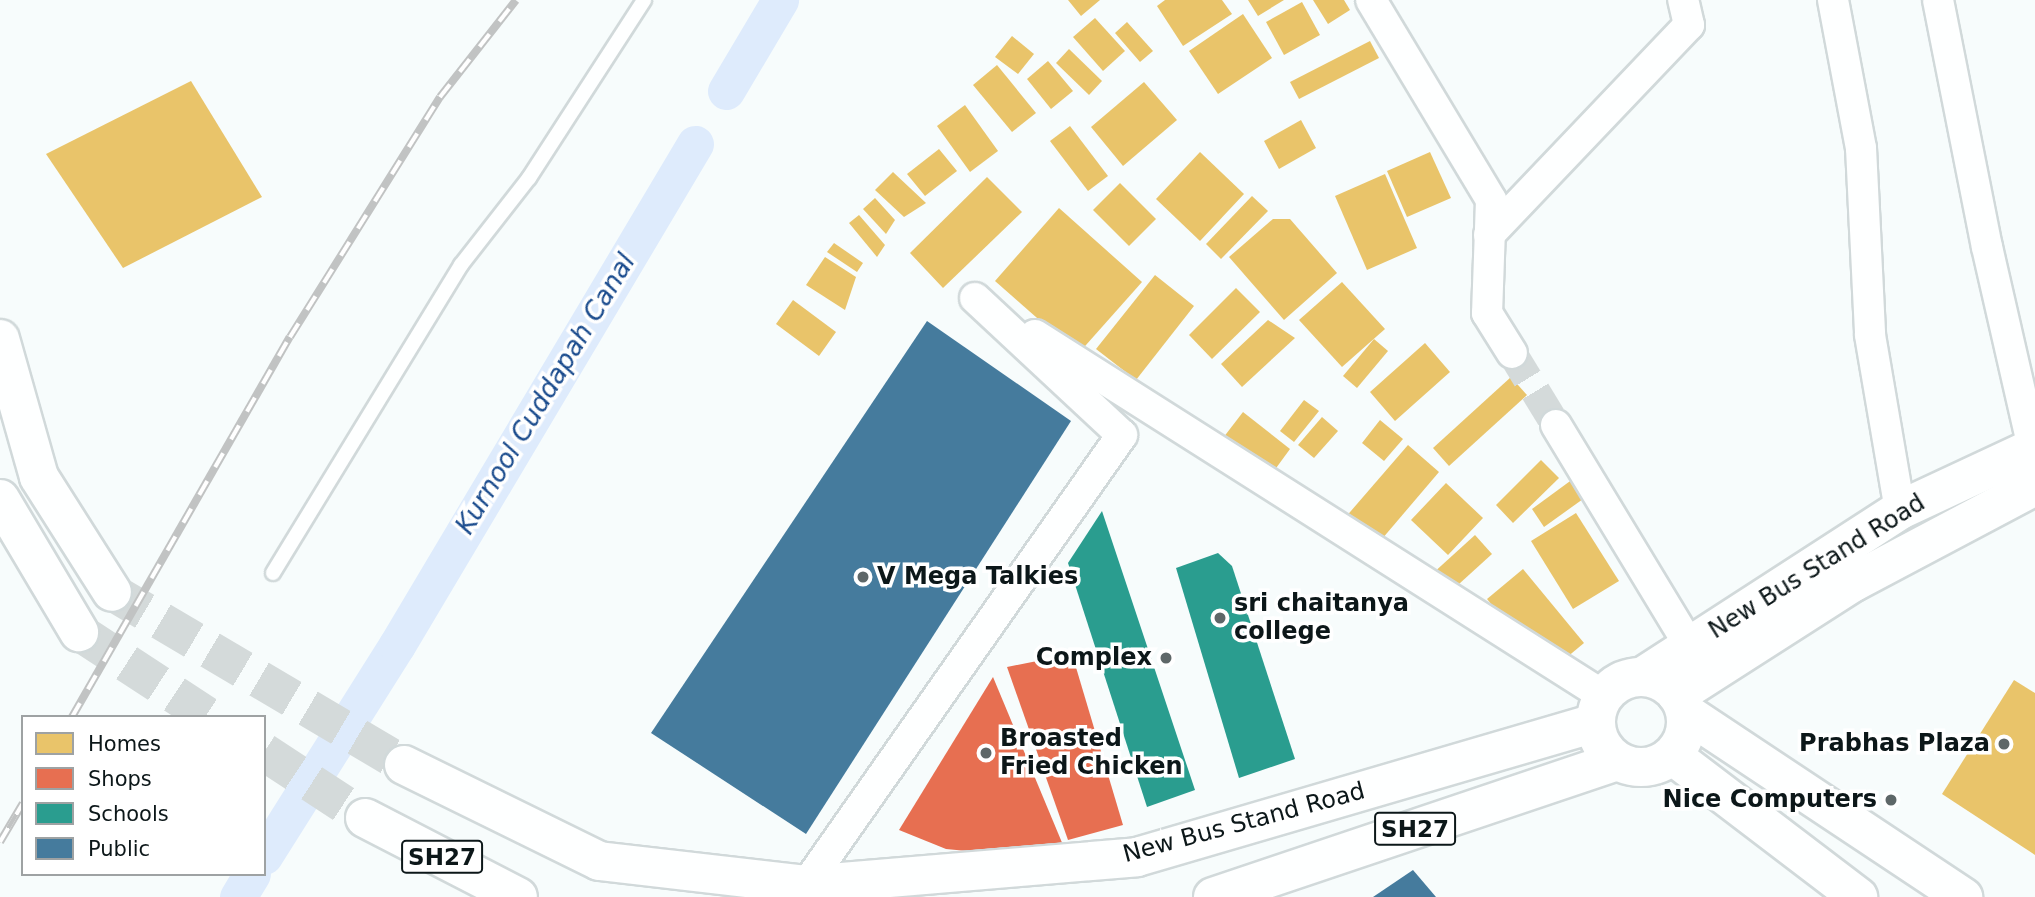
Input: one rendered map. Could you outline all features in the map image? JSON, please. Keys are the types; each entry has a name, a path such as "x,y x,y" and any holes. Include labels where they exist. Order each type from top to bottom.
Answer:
{"main road":[{"path":"0,340 39,477 112,592"},
{"name":"New Bus Stand Road","path":"1642,677 1900,510 2034,448"},
{"name":"New Bus Stand Road","path":"1682,704 1854,582 2035,486"},
{"path":"0,499 79,632"},
{"path":"1682,704 1687,728 1673,756 1661,764 1646,768 1630,767 1616,761 1598,738 1600,709 1627,678 1657,679 1682,704 1963,897"},
{"name":"New Bus Stand Road","path":"404,765 599,861 806,885 1137,858 1600,709"},
{"path":"1673,756 1858,897"},
{"name":"SH27","path":"1213,897 1616,761"},
{"name":"SH27","path":"365,818 518,897"}],"street":[{"path":"1371,0 1491,200 1487,313 1511,353"},
{"path":"1489,249 1689,25 1682,0"},
{"path":"1833,0 1861,148 1870,335 1900,510"},
{"path":"1938,0 1987,247 2034,448"},
{"path":"806,885 1122,435 975,298 1600,709"},
{"path":"1556,425 1690,646"}],"lane":[{"path":"273,573 461,265 529,178 644,0"}],"building: Homes":[{"path":"1068,0 1100,0 1081,16"},
{"path":"1165,0 1222,0 1232,14 1183,46 1157,6"},
{"path":"1248,0 1284,0 1258,16"},
{"path":"1313,0 1344,0 1350,10 1328,24"},
{"path":"1302,2 1320,35 1284,55 1266,22"},
{"path":"1243,14 1272,58 1218,94 1189,51"},
{"path":"1095,18 1125,51 1103,71 1073,37"},
{"path":"1127,22 1153,51 1140,62 1115,33"},
{"path":"1012,36 1034,54 1018,74 995,57"},
{"path":"1370,41 1379,58 1299,99 1290,82"},
{"path":"1069,49 1102,81 1089,95 1056,63"},
{"path":"1048,61 1073,91 1051,109 1027,79"},
{"path":"997,65 1036,113 1012,132 973,85"},
{"path":"191,81 262,197 123,268 46,154"},
{"path":"1144,82 1177,120 1123,166 1091,127"},
{"path":"965,105 998,151 970,172 937,126"},
{"path":"1301,120 1316,148 1279,169 1264,141"},
{"path":"1070,126 1108,176 1088,191 1050,141"},
{"path":"939,149 957,171 925,196 907,174"},
{"path":"1200,152 1244,194 1200,241 1156,199"},
{"path":"1430,152 1451,198 1407,217 1387,171"},
{"path":"893,172 926,203 904,217 875,190"},
{"path":"1385,174 1417,248 1367,270 1335,196"},
{"path":"987,177 1022,212 943,288 910,253"},
{"path":"1120,183 1156,219 1129,246 1093,210"},
{"path":"1252,196 1268,211 1221,259 1206,244"},
{"path":"875,198 895,220 886,234 863,209"},
{"path":"1059,208 1142,282 1078,354 995,281"},
{"path":"859,215 885,245 877,257 849,223"},
{"path":"1273,219 1290,219 1337,273 1284,320 1229,257"},
{"path":"834,243 863,263 857,272 827,252"},
{"path":"825,257 856,277 845,310 806,285"},
{"path":"1155,275 1194,306 1136,380 1096,349"},
{"path":"1342,282 1385,329 1342,367 1299,320"},
{"path":"1236,288 1260,312 1212,359 1189,335"},
{"path":"793,300 836,332 819,356 776,324"},
{"path":"1268,320 1295,338 1242,387 1221,364"},
{"path":"1374,339 1388,351 1357,388 1343,376"},
{"path":"1425,343 1450,372 1395,421 1370,392"},
{"path":"1511,377 1527,395 1449,466 1433,448"},
{"path":"1304,400 1319,411 1294,442 1280,431"},
{"path":"1243,412 1290,449 1271,475 1223,438"},
{"path":"1322,417 1338,431 1314,458 1298,445"},
{"path":"1380,420 1403,439 1384,461 1362,443"},
{"path":"1408,445 1439,472 1376,546 1344,519"},
{"path":"1541,460 1559,478 1513,523 1496,505"},
{"path":"1577,476 1590,494 1544,527 1532,509"},
{"path":"1446,483 1483,518 1448,555 1411,520"},
{"path":"1576,513 1619,581 1573,609 1531,541"},
{"path":"1475,535 1492,554 1448,594 1431,575"},
{"path":"1523,569 1584,643 1548,673 1487,599"},
{"name":"Prabhas Plaza","path":"2014,680 2035,693 2035,855 1942,794"}],"building: Shops":[{"path":"1072,654 1123,825 1068,840 1007,667"},
{"name":"Broasted Fried Chicken","path":"993,677 1063,845 1008,855 946,849 899,830"}],"building: Schools":[{"path":"1102,511 1195,790 1147,807 1068,563"},
{"name":"sri chaitanya college","path":"1218,553 1232,566 1295,759 1239,778 1176,568"}],"building: Public":[{"name":"V Mega Talkies","path":"927,321 1071,421 806,834 651,733"},
{"path":"1413,870 1436,897 1373,897"}],"waterway":[{"name":"Kurnool Cuddapah Canal","path":"726,91 780,0"},
{"name":"Kurnool Cuddapah Canal","path":"266,853 397,645 695,144"},
{"path":"238,897 251,876"}],"tunnel":[{"path":"1512,353 1556,425"},
{"path":"112,592 404,765"},
{"path":"79,632 206,715"},
{"path":"266,753 365,818"}],"railway":[{"path":"73,715 290,337 440,97 516,0"},
{"path":"0,842 21,806"}],"place":[{"name":"V Mega Talkies","path":"863,577"},
{"name":"sri chaitanya college","path":"1220,618"},
{"name":"Complex","path":"1166,658"},
{"name":"Prabhas Plaza","path":"2004,744"},
{"name":"Broasted Fried Chicken","path":"986,753"},
{"name":"Nice Computers","path":"1891,800"}]}
